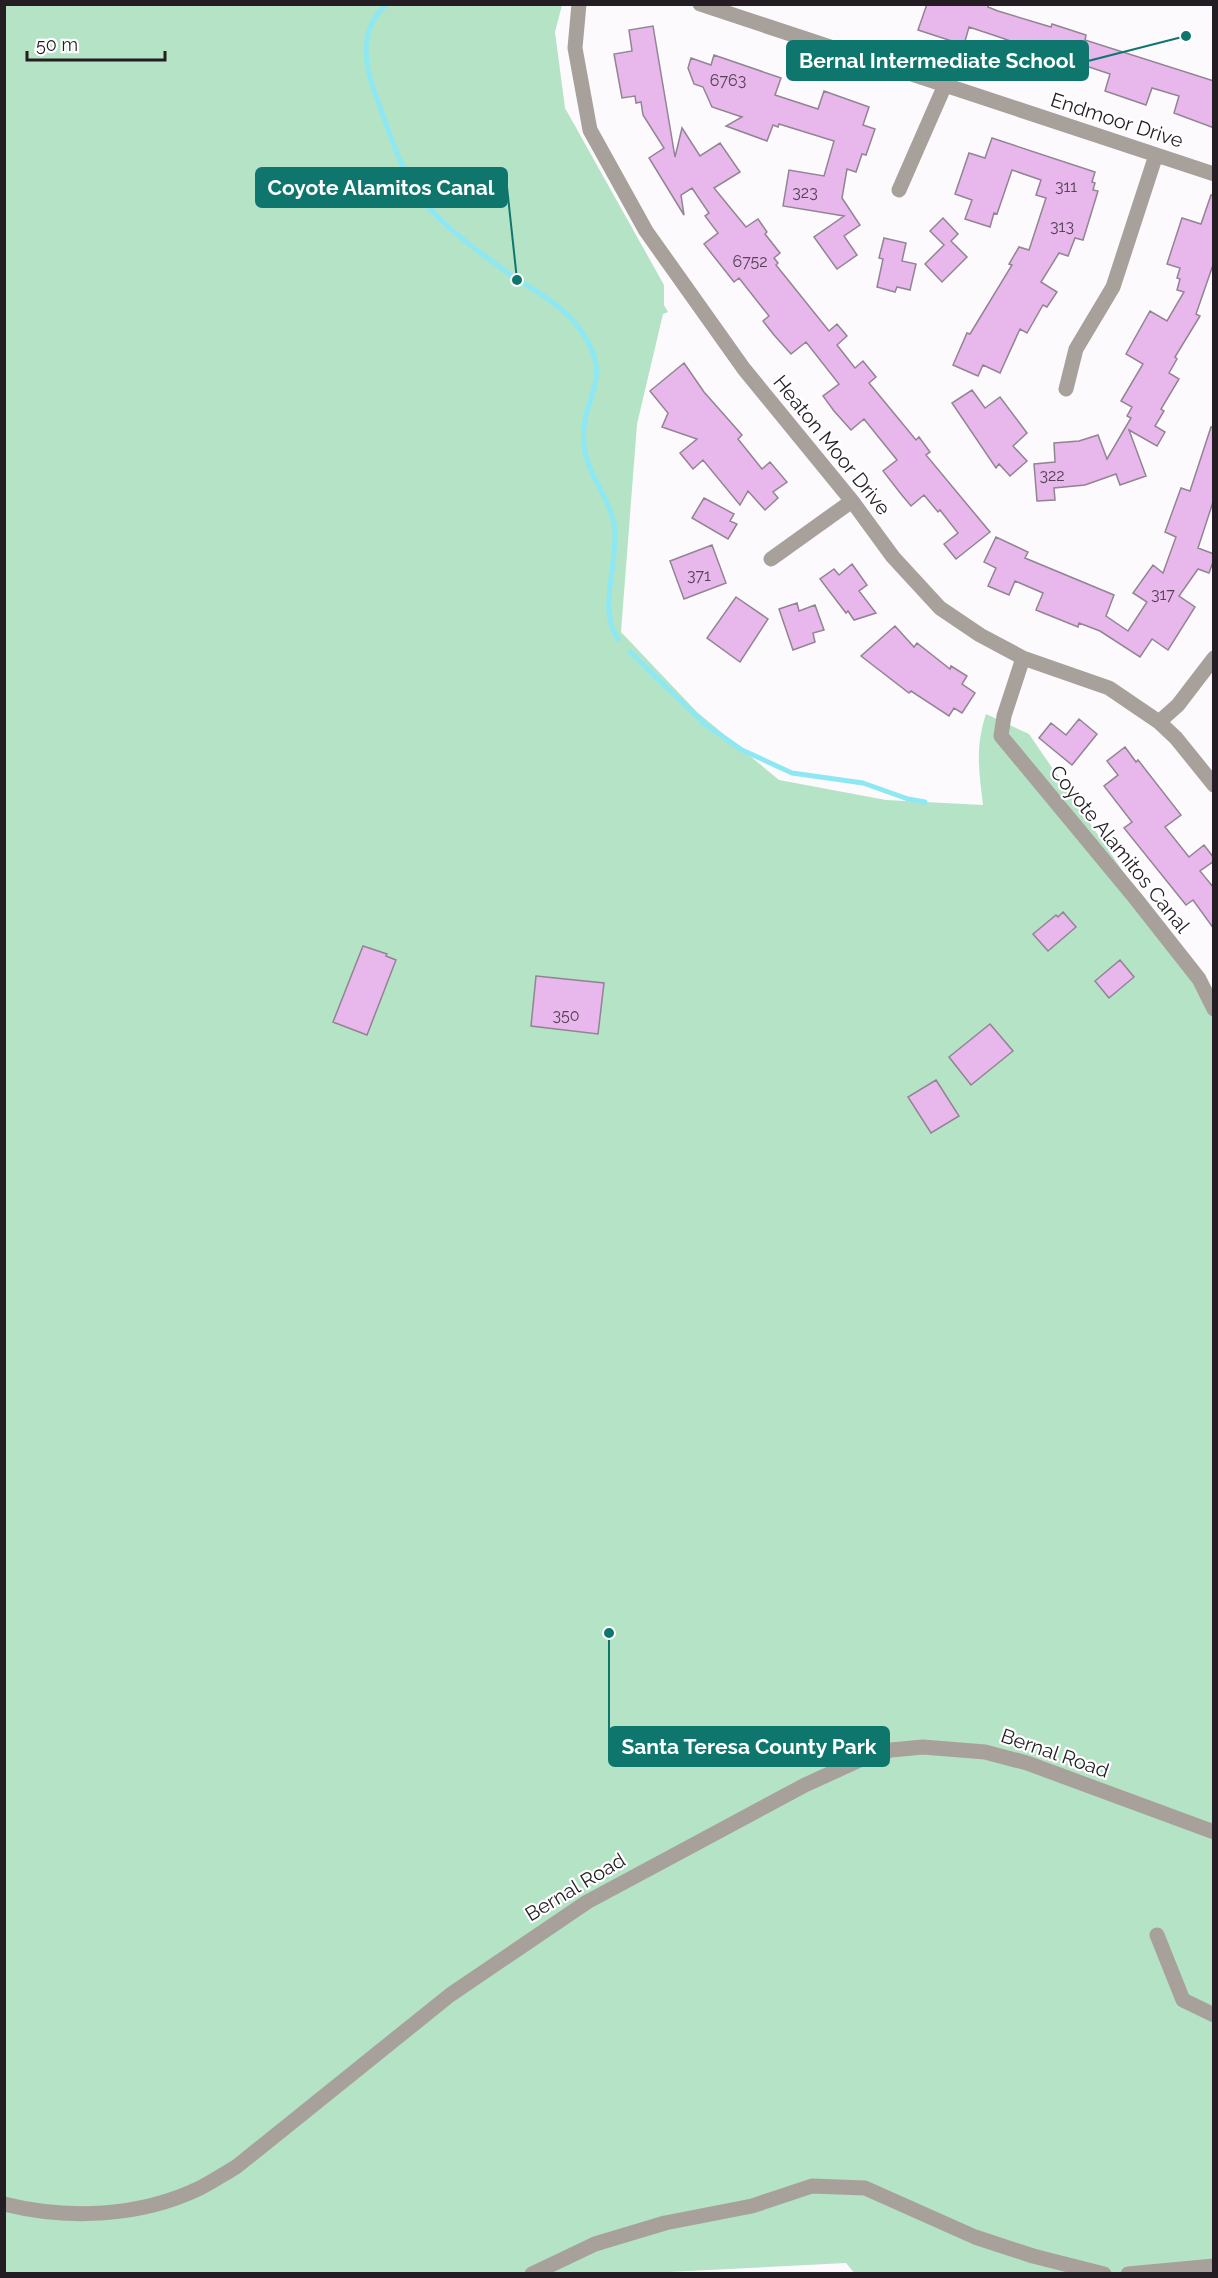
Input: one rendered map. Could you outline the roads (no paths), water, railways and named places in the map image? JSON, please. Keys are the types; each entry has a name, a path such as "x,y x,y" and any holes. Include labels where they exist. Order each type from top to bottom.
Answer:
{"street":[{"name":"Heaton Moor Drive","path":"579,4 575,48 590,130 646,231 744,369 852,501 893,557 940,608 980,635 1023,658 1109,688 1159,722 1176,738 1214,785"},
{"name":"Endmoor Drive","path":"700,4 1214,174"},
{"path":"899,190 945,85"},
{"path":"1066,389 1076,349 1113,287 1156,155"},
{"path":"771,559 852,501"},
{"name":"Coyote Alamitos Canal","path":"1023,658 1004,716 1000,736 1136,899 1199,979 1214,1010"},
{"path":"1159,722 1178,705 1214,658"},
{"name":"Bernal Road","path":"4,2204 29,2210 68,2214 102,2213 168,2201 200,2188 236,2167 450,1995 587,1902 784,1796 864,1758 891,1750 923,1746 985,1752 1027,1763 1214,1832"},
{"path":"1156,1935 1183,2000 1214,2015"},
{"path":"532,2274 595,2244 665,2223 752,2206 812,2186 865,2188 975,2237 1032,2256 1104,2274"},
{"path":"1128,2274 1214,2266"}],"waterway":[{"name":"Coyote Alamitos Canal","path":"387,4 371,25 366,48 367,60 372,84 389,133 410,181 435,215 459,236 564,311 579,328 596,362 594,388 584,427 584,444 590,467 613,521 615,546 609,616 618,639"},
{"name":"Coyote Alamitos Canal","path":"630,652 706,725 742,750 792,773 863,783 908,799 925,802"}],"place":[{"name":"Bernal Intermediate School","path":"1186,36"},
{"name":"Coyote Alamitos Canal","path":"517,280"},
{"name":"Santa Teresa County Park","path":"609,1633"}]}
